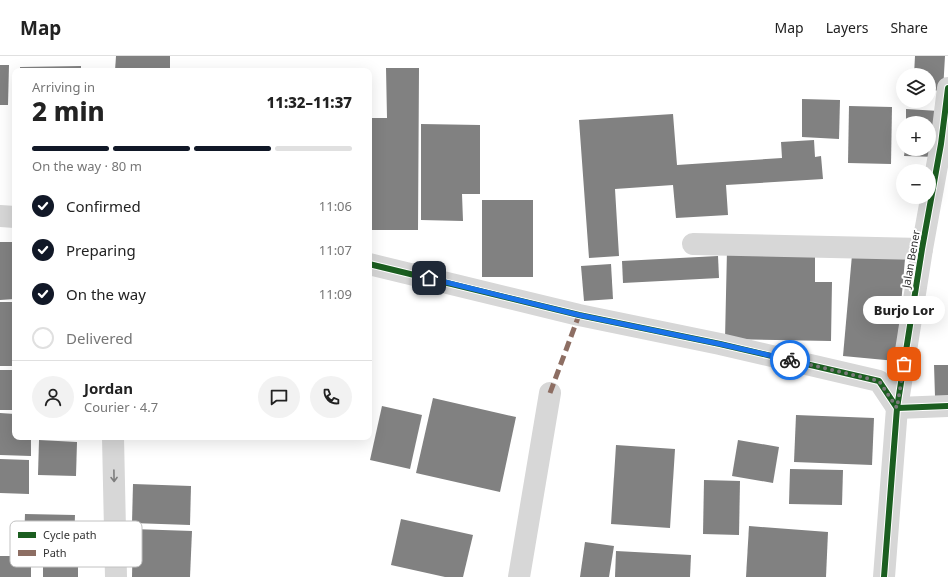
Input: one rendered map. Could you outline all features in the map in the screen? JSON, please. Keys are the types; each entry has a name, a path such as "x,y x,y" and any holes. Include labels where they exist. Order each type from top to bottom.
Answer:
{"street":[{"name":"Jalan Bener","path":"884,577 897,408 922,249 941,144 948,88"},
{"path":"0,216 12,217"},
{"path":"692,244 922,249"},
{"path":"372,265 579,315 720,344 879,381 897,408 948,406"},
{"path":"519,577 550,393"},
{"path":"113,440 115,521"},
{"path":"116,567 116,577"}],"building":[{"path":"116,56 170,56 170,68 115,68"},
{"path":"915,56 945,56 943,91 936,90 936,68 914,68"},
{"path":"0,65 9,65 8,105 0,105"},
{"path":"81,66 81,68 20,68"},
{"path":"386,68 419,68 418,230 372,230 372,118 387,118"},
{"path":"802,99 840,100 839,139 802,137"},
{"path":"849,106 892,107 891,164 848,163"},
{"path":"906,109 939,111 937,157 904,156 936,156 936,116 906,116"},
{"path":"673,114 677,165 782,158 781,142 814,140 815,157 821,156 823,179 726,185 728,215 676,218 673,185 615,189 619,256 589,258 579,120"},
{"path":"421,124 480,125 480,194 462,194 463,221 421,220"},
{"path":"482,200 533,200 533,277 482,277"},
{"path":"0,242 12,242 12,299 0,300"},
{"path":"727,250 815,252 815,282 832,282 831,341 725,339"},
{"path":"852,255 905,259 896,361 843,356"},
{"path":"718,256 719,278 623,283 622,261"},
{"path":"611,264 613,299 584,301 581,266"},
{"path":"0,302 12,302 12,366 0,366"},
{"path":"934,365 948,365 948,397 935,397"},
{"path":"0,370 12,370 12,410 0,410"},
{"path":"433,398 516,417 500,492 416,473"},
{"path":"382,406 422,415 410,469 370,460"},
{"path":"0,413 12,414 12,440 31,440 31,456 0,455"},
{"path":"796,415 874,418 872,465 794,462"},
{"path":"39,440 77,442 76,476 38,475"},
{"path":"738,440 779,447 773,483 732,476"},
{"path":"616,445 675,449 670,528 611,524"},
{"path":"0,459 29,460 29,494 0,493"},
{"path":"790,469 843,470 842,505 789,504"},
{"path":"704,480 740,481 739,535 703,534"},
{"path":"133,484 191,486 190,525 142,523 142,521 132,521"},
{"path":"25,514 75,515 75,521 25,521"},
{"path":"401,519 473,535 463,577 445,577 391,565"},
{"path":"749,526 828,532 826,577 746,577"},
{"path":"142,529 192,531 190,577 132,577 132,567 142,567"},
{"path":"585,542 614,546 609,577 580,577"},
{"path":"616,551 691,555 690,577 615,577"},
{"path":"0,556 10,556 10,567 31,567 31,577 0,577"},
{"path":"43,567 78,567 78,577 43,577"}],"marked path":[{"path":"550,393 579,315"}],"cycle path":[{"path":"884,577 897,408 922,249 941,144 948,88"},
{"path":"372,265 579,315 720,344 879,381 897,408 948,406"}],"way so far":[{"path":"790,360 879,381 897,408 904,364"}],"place":[{"name":"Burjo Lor","path":"904,364"}],"route":[{"path":"429,278 579,315 790,360"}]}
